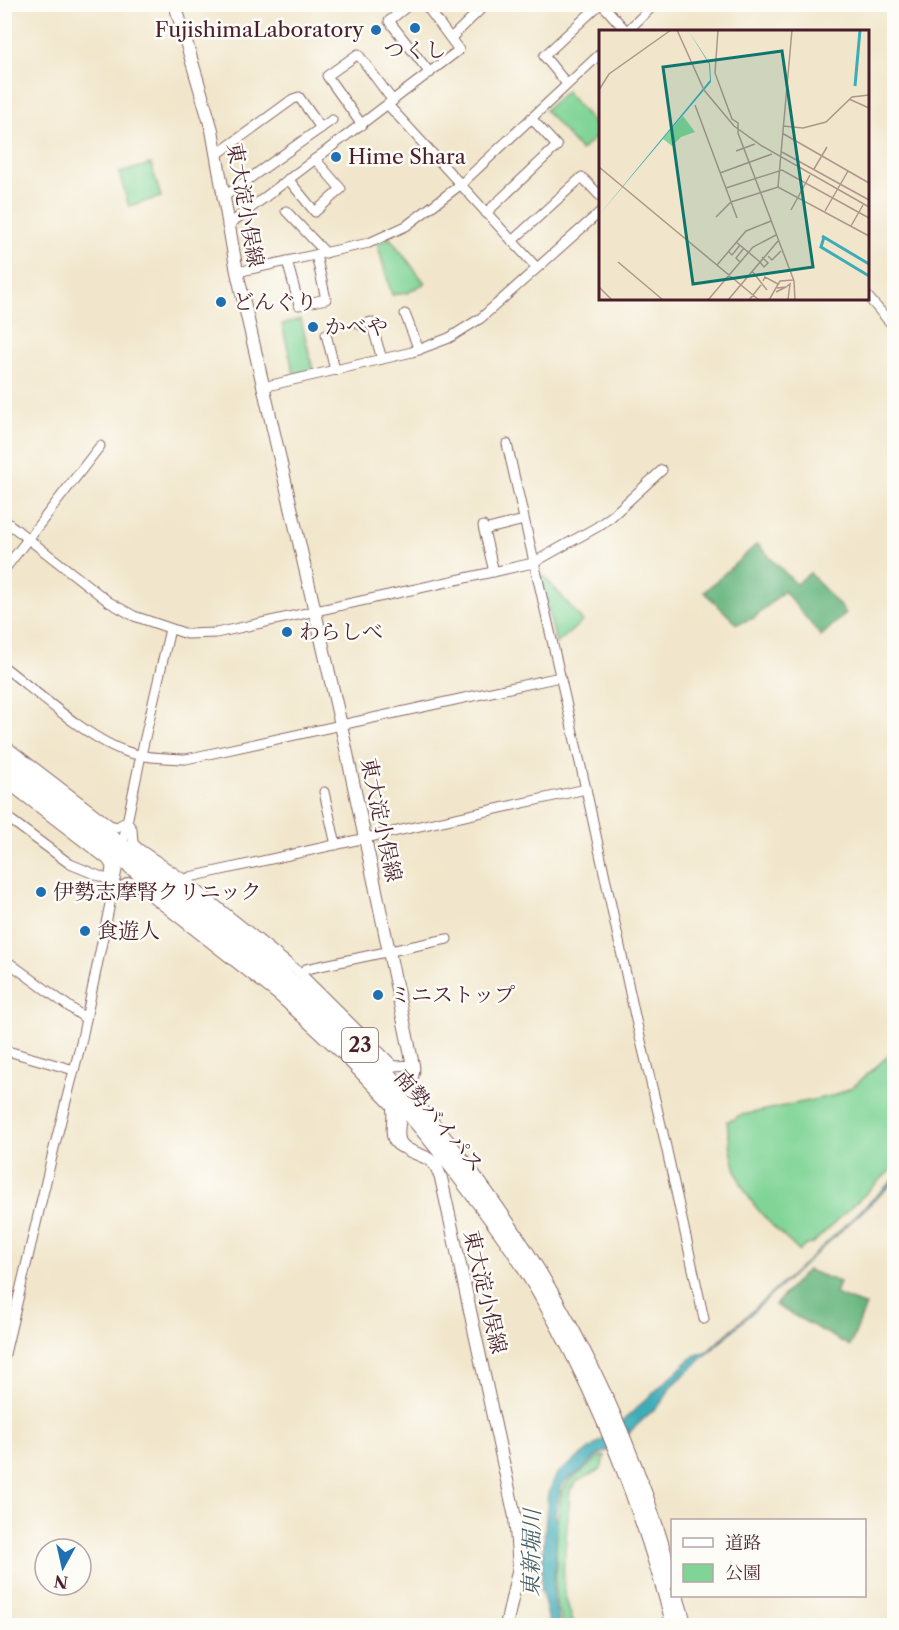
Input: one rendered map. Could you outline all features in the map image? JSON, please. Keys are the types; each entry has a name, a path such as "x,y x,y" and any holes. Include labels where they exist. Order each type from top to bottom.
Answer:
{"highway":[{"name":"南勢バイパス","path":"4,755 301,1006 336,1037 403,1107 496,1224 518,1257 612,1426"},
{"name":"南勢バイパス","path":"4,770 248,944 308,995 406,1092 463,1161 516,1236 565,1318 665,1553 671,1577"},
{"name":"南勢バイパス","path":"620,1446 656,1556 674,1626"},
{"path":"676,1597 685,1626"}],"main road":[{"name":"東大淀小俣線","path":"175,4 206,107 227,226 341,725 414,1065 414,1074 406,1092 403,1107 399,1141 405,1148 430,1161 441,1178 515,1517 519,1567 506,1626"}],"street":[{"path":"410,4 389,21 430,73"},
{"path":"227,226 459,50 424,4"},
{"path":"451,38 486,4"},
{"path":"567,84 544,56 601,4 626,30"},
{"path":"628,30 655,4"},
{"path":"362,125 327,76 358,54 391,103 460,185 537,268"},
{"path":"237,272 369,243 387,236 422,215 460,185 599,55"},
{"path":"216,155 299,97 321,128"},
{"path":"486,213 557,146 531,118"},
{"path":"222,198 332,120"},
{"path":"288,179 315,212 341,189 315,159"},
{"path":"512,241 582,177 599,195"},
{"path":"286,211 321,254 326,299 299,305 287,261"},
{"path":"263,387 419,350 450,338 468,327 599,213"},
{"path":"869,299 894,327"},
{"path":"405,314 419,350"},
{"path":"360,325 371,322 382,359"},
{"path":"326,334 335,370"},
{"path":"507,444 704,1319"},
{"path":"4,570 99,446"},
{"path":"4,520 109,602 135,616 187,634 216,633 533,563 597,527 662,470"},
{"path":"494,572 483,528 524,520"},
{"path":"4,1358 86,1019 141,755 170,629"},
{"path":"4,667 99,739 141,755 186,759 560,677"},
{"path":"4,744 110,825 117,827 128,823"},
{"path":"4,781 107,860 111,866 109,885 114,890"},
{"path":"184,880 586,789"},
{"path":"324,792 336,845"},
{"path":"4,815 70,864 109,880"},
{"path":"128,823 132,829 133,843 138,848 184,880 300,973 394,1066 414,1065"},
{"path":"114,890 134,883 278,996 339,1052 392,1106 392,1138 398,1147 405,1148"},
{"path":"300,973 306,969 447,939"},
{"path":"4,959 86,1019"},
{"path":"4,1050 74,1070"}],"green space":[{"path":"566,91 599,130 599,134 581,151 545,110"},
{"path":"151,164 161,197 129,206 119,173"},
{"path":"390,238 425,283 407,293 392,295 377,243"},
{"path":"301,319 313,370 294,374 282,324"},
{"path":"757,544 796,584 810,573 846,613 821,636 784,591 754,618 737,624 704,592"},
{"path":"543,575 583,621 556,644 541,579"},
{"path":"894,1051 894,1167 812,1244 806,1245 799,1251 768,1221 747,1195 734,1164 727,1121 738,1116 836,1095 854,1086"},
{"path":"807,1270 839,1282 835,1294 866,1306 850,1346 775,1305"},
{"path":"605,1456 601,1469 576,1482 570,1490 563,1576 566,1599 574,1625 563,1625 555,1598 557,1521 562,1491 569,1480 599,1457"}],"water":[{"path":"894,1179 894,1182 670,1388 663,1401 611,1449 598,1455 561,1486 555,1513 557,1526 553,1597 560,1625 550,1625 541,1588 542,1566 548,1493 557,1474 605,1437 694,1356 708,1351"}],"place":[{"name":"つくし","path":"415,28"},
{"name":"FujishimaLaboratory","path":"376,30"},
{"name":"Hime Shara","path":"336,157"},
{"name":"どんぐり","path":"221,302"},
{"name":"かべや","path":"313,327"},
{"name":"わらしべ","path":"287,632"},
{"name":"伊勢志摩腎クリニック","path":"41,892"},
{"name":"食遊人","path":"85,931"},
{"name":"ミニストップ","path":"378,995"}],"water label":[{"name":"東新堀川","path":"531,1553"}]}
